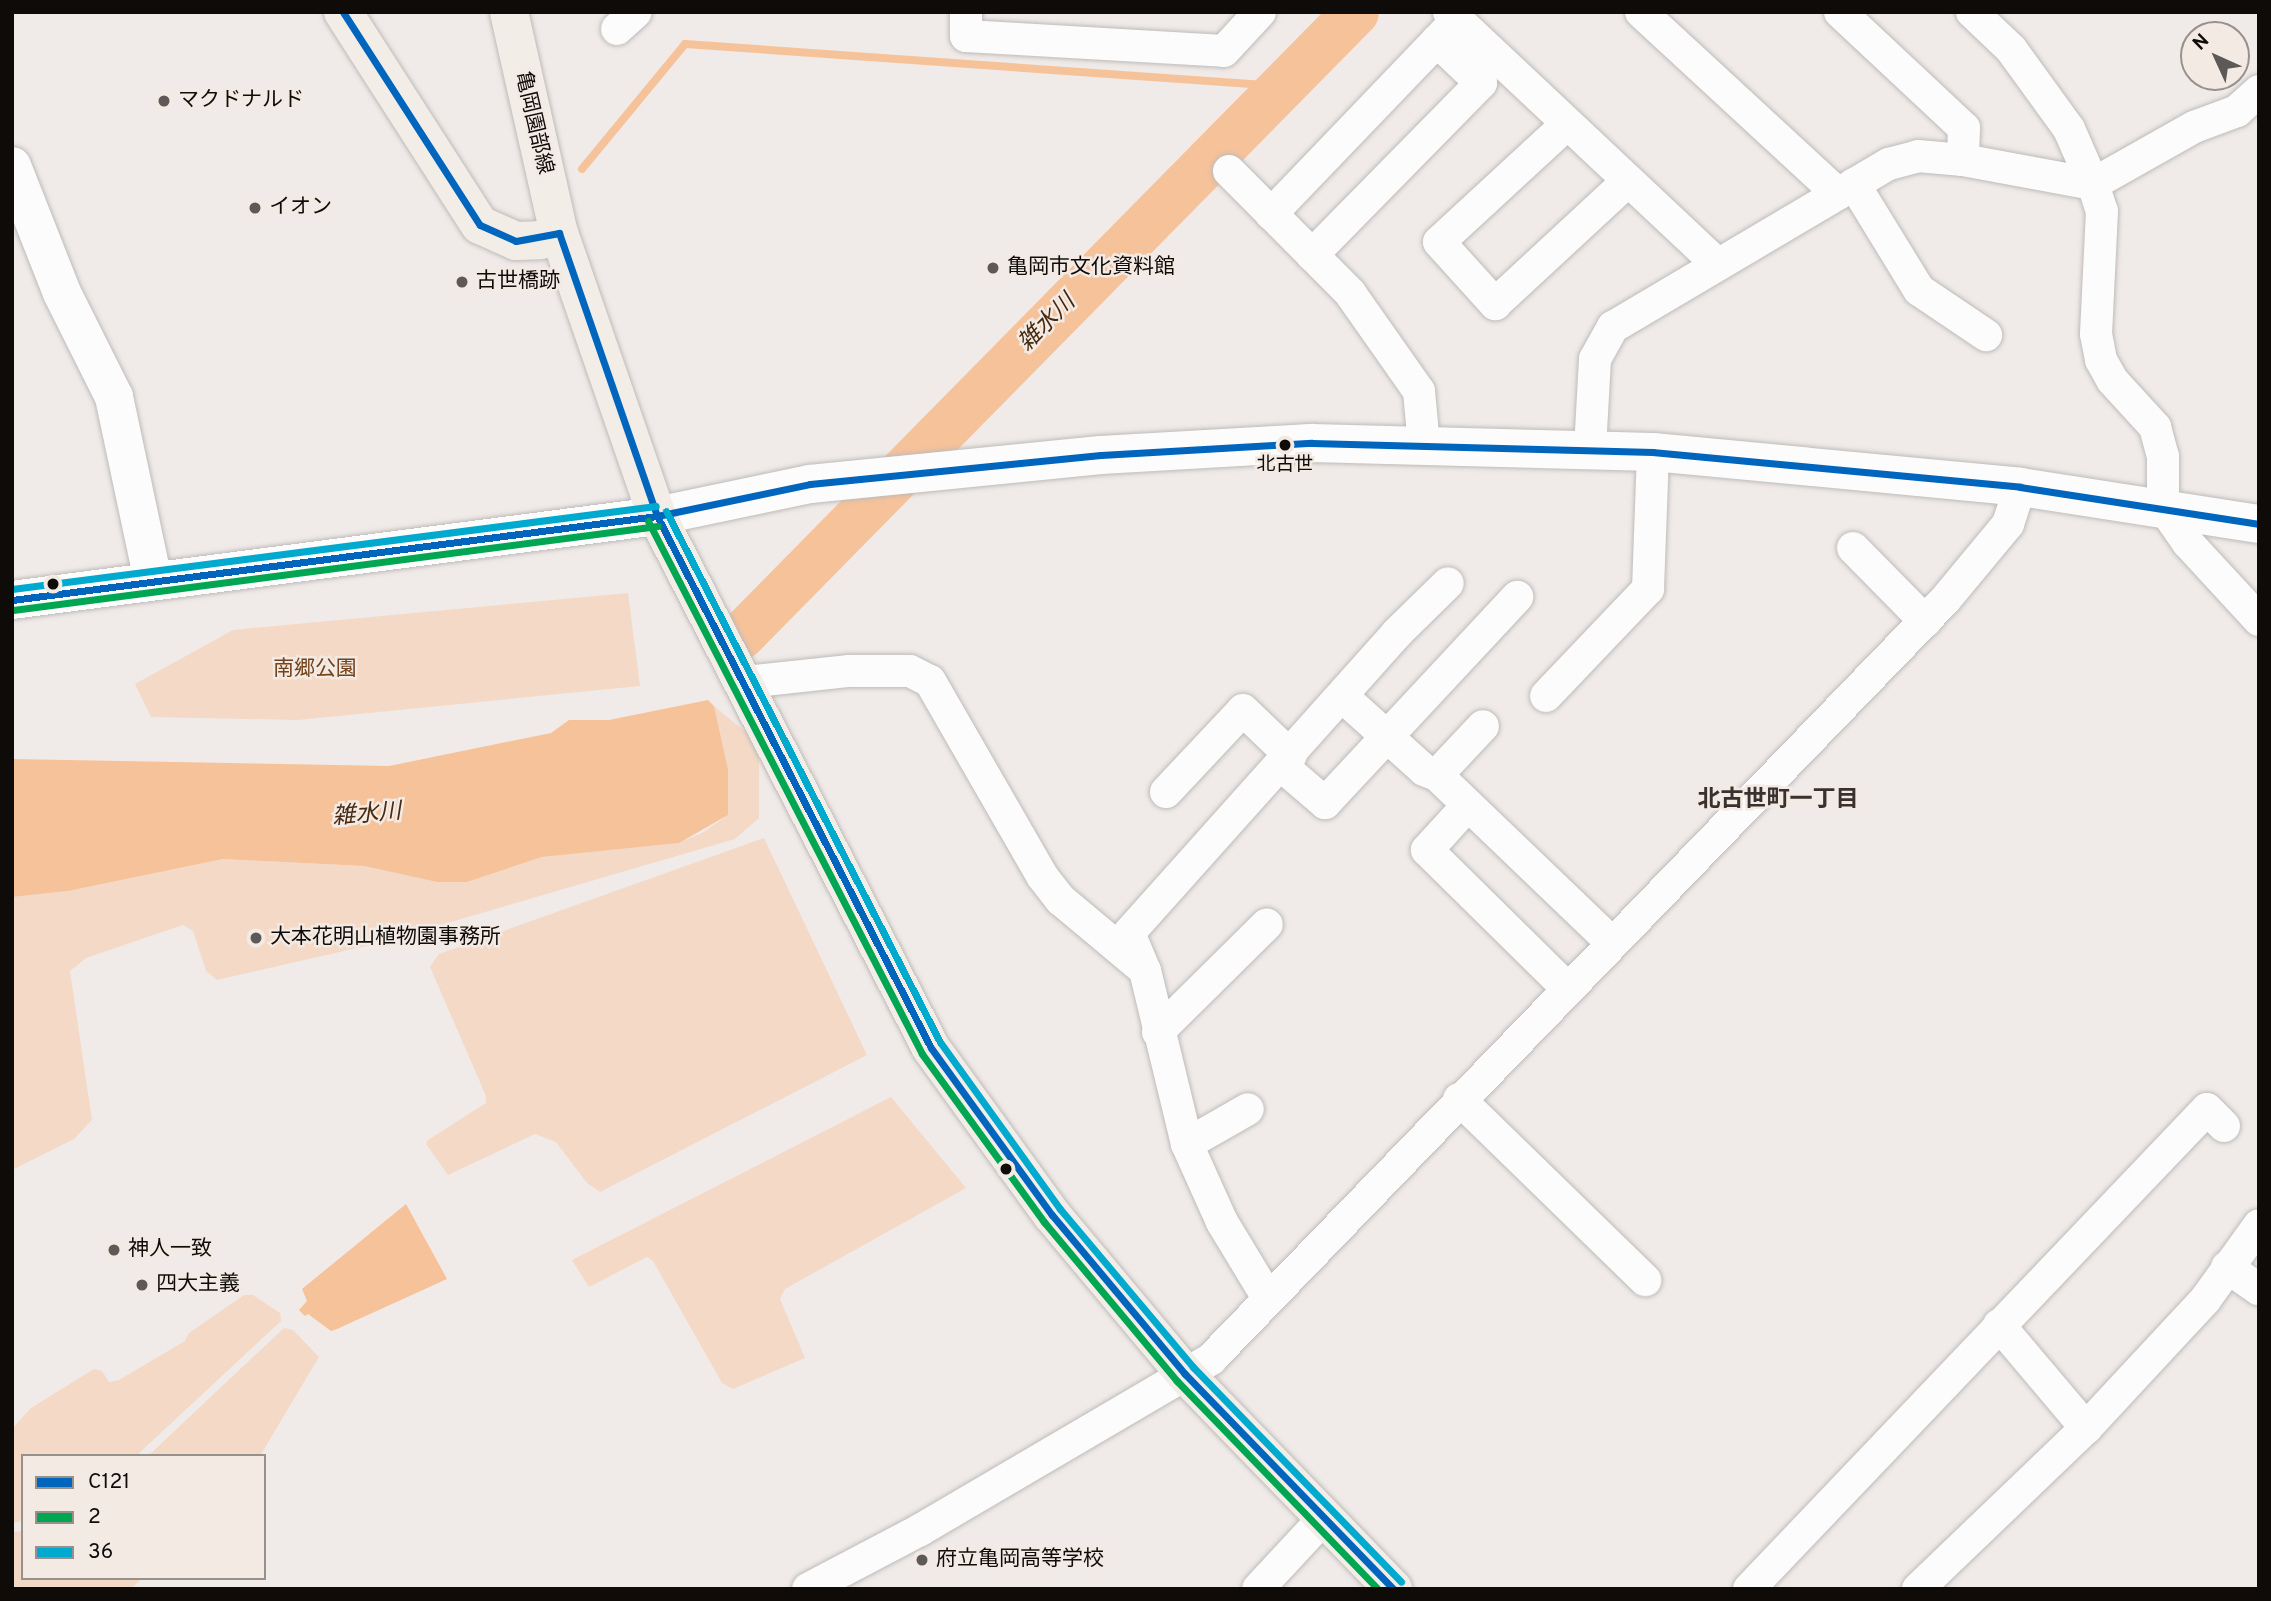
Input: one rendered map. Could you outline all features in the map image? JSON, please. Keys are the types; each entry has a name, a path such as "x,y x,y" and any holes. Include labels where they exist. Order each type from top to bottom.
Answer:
{"main road":[{"path":"343,12 480,225 516,241 540,240 559,233"},
{"name":"亀岡園部線","path":"509,12 559,233 657,516 746,682 931,1048 1052,1215 1185,1374 1393,1589"}],"street":[{"path":"966,12 966,36 1224,51 1260,12"},
{"path":"1642,12 1846,189 1919,289 1986,335"},
{"path":"1840,12 1964,128 1963,160"},
{"path":"1972,12 2011,49 2069,129 2093,184 2102,211 2096,334 2101,360 2112,380 2155,428 2163,456 2163,507 2188,543 2259,620"},
{"path":"1448,24 1567,124 1718,265"},
{"path":"1271,214 1448,24"},
{"path":"1312,255 1480,83 1448,24"},
{"path":"1590,449 1595,359 1613,327 1889,163 1918,156 1963,160 2093,184 2194,127 2237,111 2259,91"},
{"path":"1567,124 1439,242 1495,304 1628,181"},
{"path":"12,166 62,293 114,397 153,580"},
{"path":"1229,171 1350,293 1419,391 1424,446"},
{"path":"12,600 657,516 810,484 1087,456 1312,443 1653,452 2020,487 2163,507 2259,524"},
{"path":"1546,696 1648,589 1653,452"},
{"path":"808,1589 920,1530 1211,1359 1566,987 1925,621 2008,524 2020,487"},
{"path":"1853,548 1925,621"},
{"path":"1268,1298 1222,1222 1187,1144 1145,971 1129,933 1448,583"},
{"path":"1166,792 1242,710 1325,803 1517,597"},
{"path":"746,682 849,671 909,671 930,681 1042,876 1061,900 1145,971"},
{"path":"1343,697 1424,769 1437,775 1611,941"},
{"path":"1437,775 1483,726"},
{"path":"1468,805 1427,850 1566,987"},
{"path":"1158,1032 1268,924"},
{"path":"1459,1099 1645,1280"},
{"path":"1187,1144 1248,1109"},
{"path":"1749,1589 2207,1109 2224,1126"},
{"path":"1918,1589 2086,1428 2205,1300 2259,1225"},
{"path":"2227,1267 2259,1289"},
{"path":"1999,1325 2086,1428"},
{"path":"1258,1589 1323,1519"}],"green space":[{"name":"南郷公園","path":"628,593 640,686 298,720 151,717 135,684 233,630"},
{"path":"714,706 759,743 759,818 735,839 379,943 217,980 206,971 193,931 183,925 86,958 70,971 92,1120 74,1139 12,1170 12,897 68,891 223,859 364,866 437,882 467,882 542,857 678,843 702,833 728,815 728,769"},
{"path":"764,838 867,1055 600,1192 587,1183 556,1142 535,1134 448,1175 426,1144 428,1140 486,1103 486,1096 430,967 439,954"},
{"path":"891,1097 966,1188 785,1289 780,1299 805,1358 733,1389 722,1383 653,1261 647,1257 589,1287 572,1260"},
{"path":"244,1295 253,1295 280,1313 281,1321 138,1454 21,1454 21,1521 12,1523 12,1429 31,1408 94,1369 102,1371 109,1382 119,1380 185,1341 189,1333"},
{"path":"284,1328 293,1330 319,1357 261,1454 150,1454"},
{"path":"21,1531 21,1580 141,1580 130,1589 12,1589 12,1532"}],"water":[{"path":"708,700 714,706 728,769 728,815 679,843 542,857 467,882 437,882 364,866 223,859 68,891 12,897 12,759 389,766 551,733 569,720 609,720"},
{"path":"406,1204 447,1279 331,1331 308,1314 305,1316 299,1310 307,1301 302,1289"}],"waterway":[{"name":"雑水川","path":"740,636 1355,12"},
{"path":"582,169 685,44 1278,86"}],"transit line":[{"name":"C121","path":"343,12 480,225 516,241 559,233 657,516 931,1048 1052,1215 1185,1374 1393,1589"},
{"name":"C121","path":"12,600 657,516 810,484 1101,455 1312,443 1653,452 2020,487 2259,524"},
{"name":"36","path":"12,589 656,506"},
{"name":"36","path":"666,511 940,1042 1060,1209 1193,1367 1401,1582"},
{"name":"2","path":"648,521 922,1054 1044,1222 1177,1381 1378,1589"},
{"name":"2","path":"13,610 658,526"}],"place":[{"name":"マクドナルド","path":"164,101"},
{"name":"イオン","path":"255,208"},
{"name":"亀岡市文化資料館","path":"993,268"},
{"name":"古世橋跡","path":"462,282"},
{"name":"北古世","path":"1285,445"},
{"name":"大本花明山植物園事務所","path":"256,938"},
{"name":"神人一致","path":"114,1250"},
{"name":"四大主義","path":"142,1285"},
{"name":"府立亀岡高等学校","path":"922,1560"}],"district":[{"name":"北古世町一丁目","path":"1778,801"}]}
